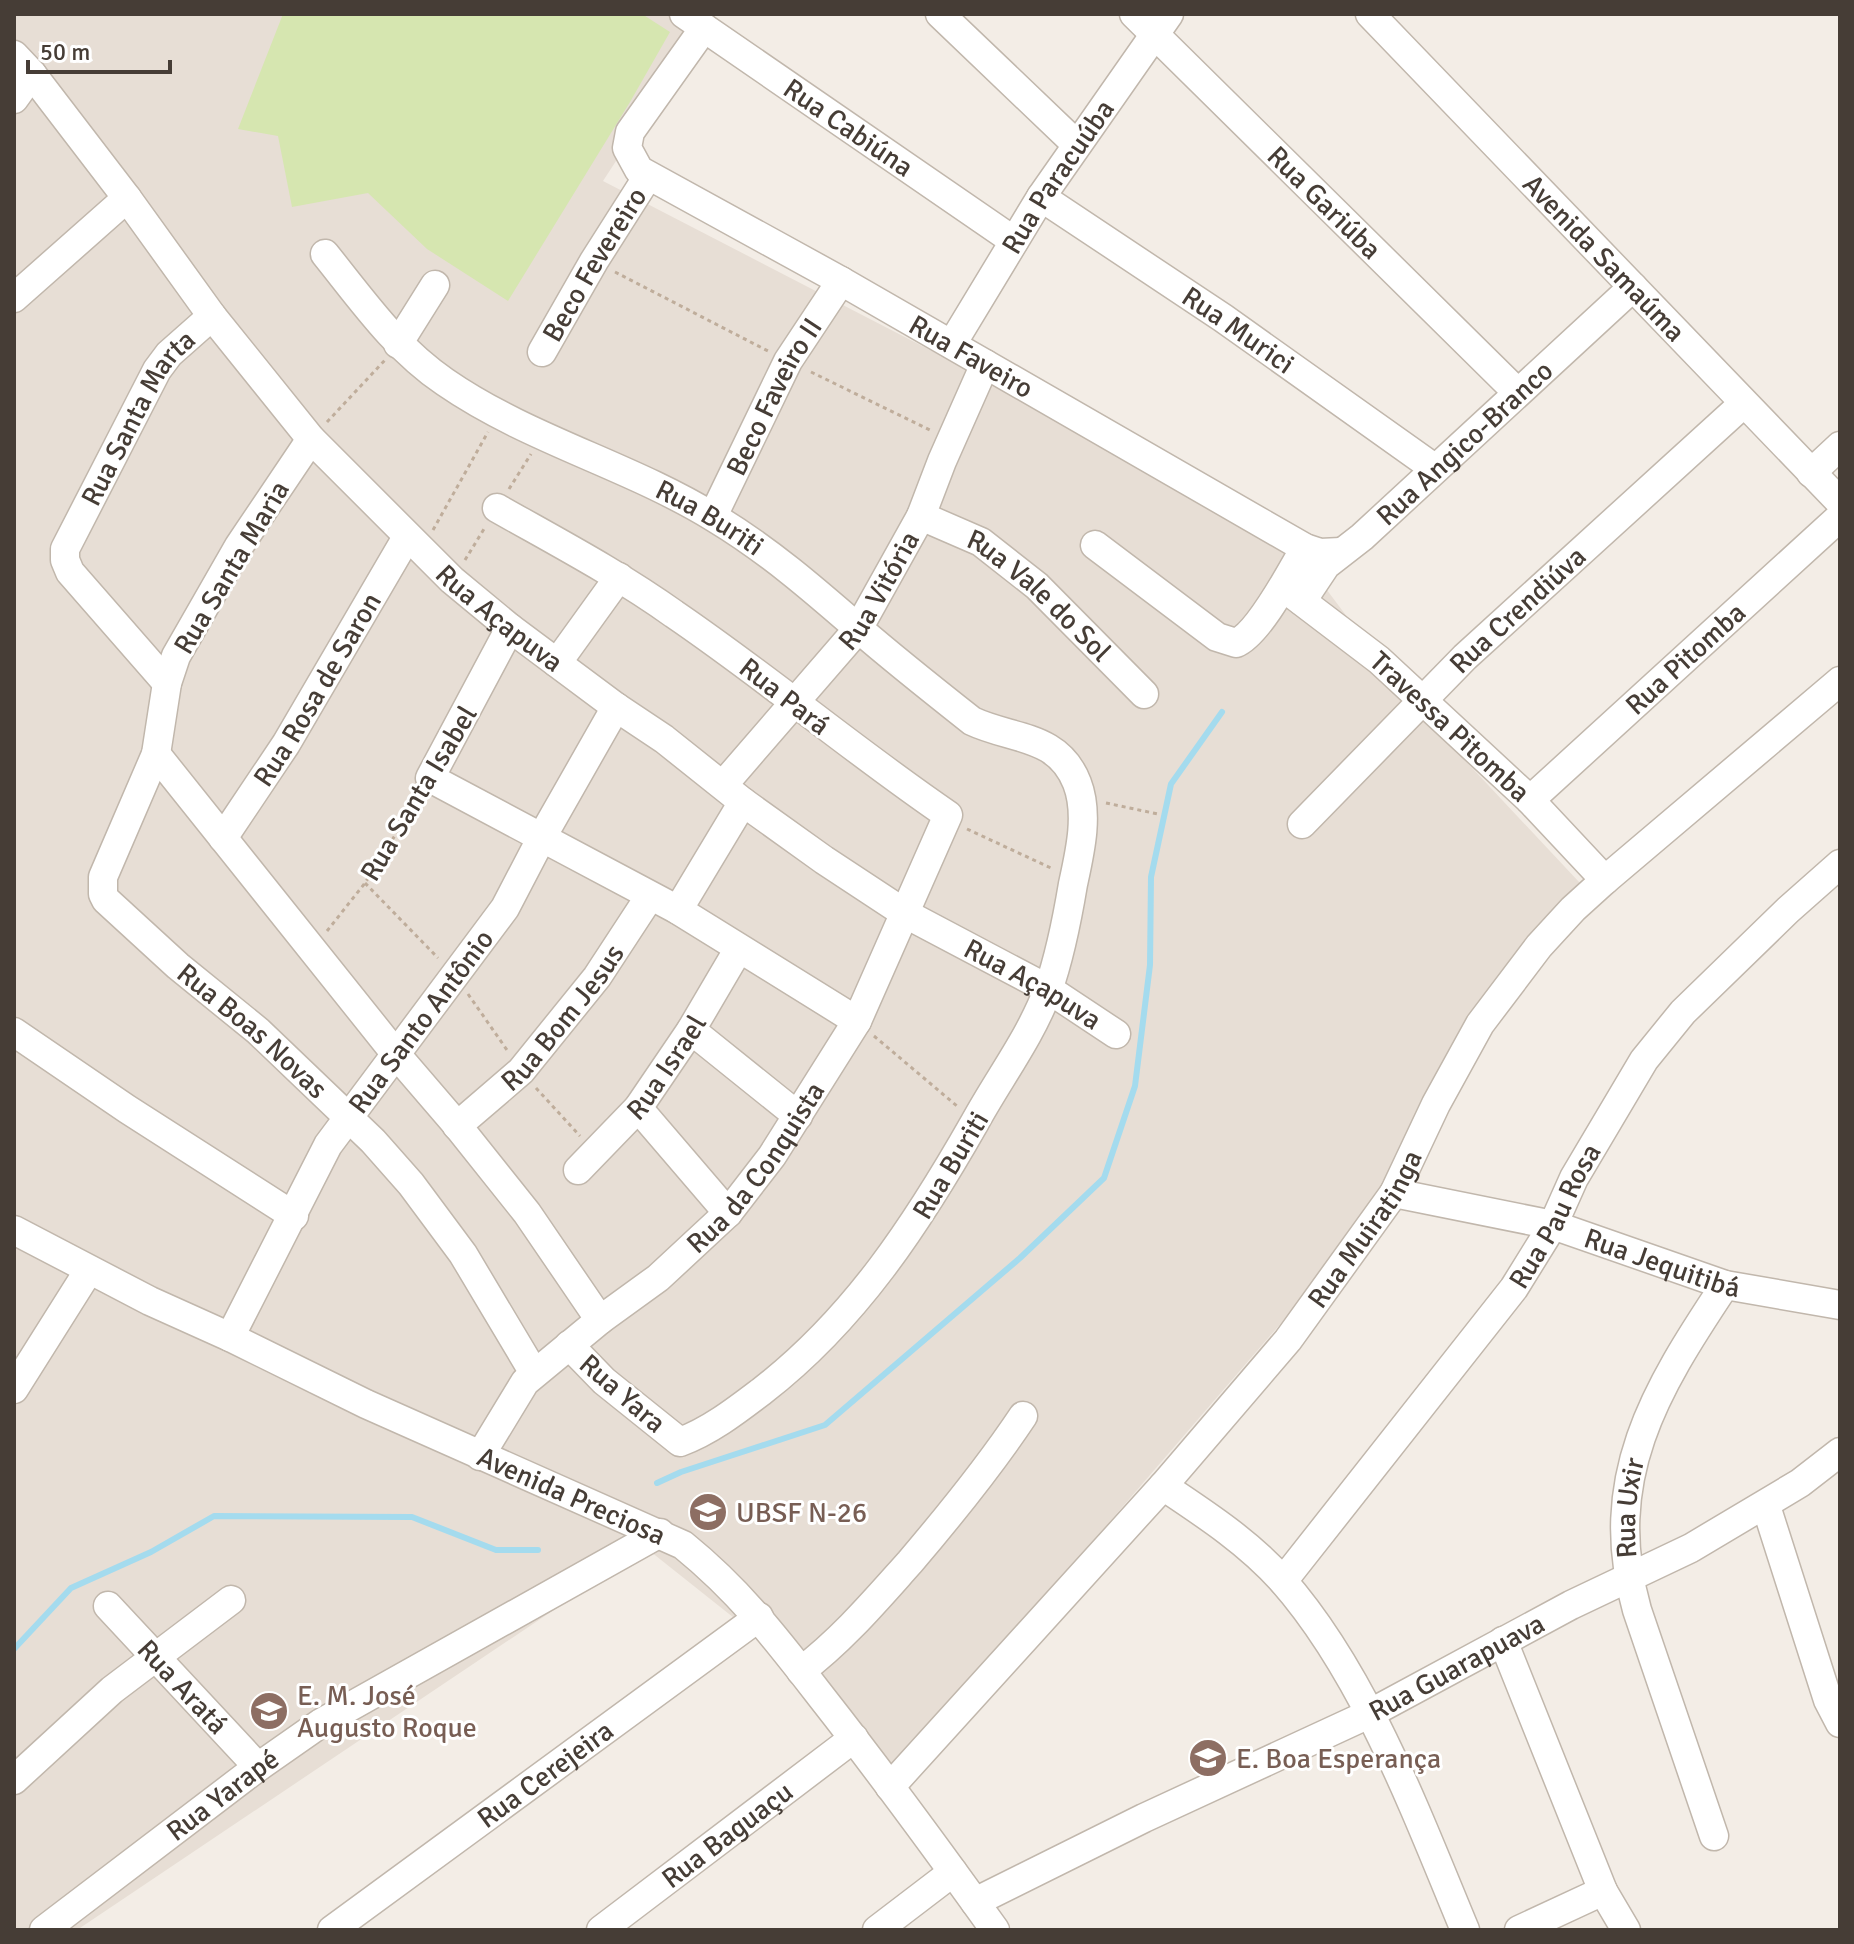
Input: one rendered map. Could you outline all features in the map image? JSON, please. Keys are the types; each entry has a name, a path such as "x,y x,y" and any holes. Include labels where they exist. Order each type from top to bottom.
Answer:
{"street":[{"path":"940,14 1076,144"},
{"name":"Avenida Samaúma","path":"1372,14 1840,502"},
{"name":"Rua Faveiro","path":"694,21 630,132 627,148 632,161 648,176 841,281 1305,548 1320,553 1341,552"},
{"name":"Rua Cabiúna","path":"694,21 1014,241"},
{"name":"Rua Paracuúba","path":"952,344 1152,21"},
{"name":"Rua Gariúba","path":"1152,21 1517,392"},
{"path":"14,99 23,65"},
{"name":"Rua Açapuva","path":"23,65 127,198 212,316 311,439 414,544 510,628 664,739 733,794 906,914 1048,989 1116,1034"},
{"name":"Beco Fevereiro","path":"542,352 594,261 648,176"},
{"name":"Rua Murici","path":"1041,197 1223,318 1434,468"},
{"path":"14,298 127,198"},
{"name":"Rua Buriti","path":"325,254 398,344 443,380 497,415 628,473 713,516 789,569 972,721 992,730 1037,740 1048,747 1071,771 1081,798 1083,825 1075,877 1048,989 1020,1050 975,1121 955,1160 911,1229 874,1279 821,1341 738,1410 690,1438 677,1441"},
{"name":"Beco Faveiro II","path":"713,516 788,361 841,281"},
{"path":"398,344 435,285"},
{"name":"Rua Angico-Branco","path":"1293,594 1362,537 1633,287"},
{"name":"Rua Santa Marta","path":"167,683 70,572 65,549 157,370 169,354 212,316"},
{"name":"Rua Vitória","path":"678,910 733,794 794,703 858,629 921,516 985,364"},
{"name":"Rua Crendiúva","path":"1302,824 1465,657 1743,404"},
{"name":"Rua Santa Maria","path":"103,889 103,877 156,754 167,683 176,656 239,546 311,439"},
{"path":"1811,473 1840,446"},
{"name":"Rua Pará","path":"497,508 619,577 727,651 882,770 948,815"},
{"name":"Rua Vale do Sol","path":"921,516 981,542 1037,586 1144,694"},
{"name":"Rua Pitomba","path":"1530,800 1840,517"},
{"name":"Rua Rosa de Saron","path":"223,838 414,544"},
{"path":"1095,545 1217,637 1236,643 1293,594 1305,548"},
{"path":"557,663 619,577"},
{"name":"Travessa Pitomba","path":"1293,594 1368,651 1423,700 1530,800 1605,880"},
{"name":"Rua Santa Isabel","path":"430,778 510,628"},
{"name":"Rua Muiratinga","path":"890,1787 1163,1486 1288,1340 1394,1193 1436,1104 1480,1024 1549,935 1605,880 1840,681"},
{"name":"Rua Santo Antônio","path":"230,1337 328,1145 505,908 616,707"},
{"path":"156,754 527,1213 600,1320"},
{"path":"430,778 678,910 857,1021"},
{"name":"Rua da Conquista","path":"480,1456 516,1394 534,1373 658,1278 728,1213 798,1116 857,1021 948,815"},
{"name":"Rua Pau Rosa","path":"1283,1581 1514,1288 1553,1225 1574,1178 1644,1060 1683,1012 1840,864"},
{"name":"Rua Boas Novas","path":"103,889 106,900 178,966 258,1031 373,1141 411,1184 463,1254 534,1373"},
{"name":"Rua Bom Jesus","path":"457,1126 521,1071 597,977 650,896"},
{"name":"Rua Israel","path":"587,1162 638,1108 691,1030 738,950"},
{"path":"691,1030 798,1116"},
{"path":"14,1032 294,1216"},
{"path":"638,1108 728,1213"},
{"name":"Rua Jequitibá","path":"1394,1193 1553,1225 1725,1285 1840,1305"},
{"name":"Avenida Preciosa","path":"14,1230 150,1301 366,1404 683,1545 727,1582 759,1617 854,1738 995,1930"},
{"path":"14,1389 89,1270"},
{"name":"Rua Uxir","path":"1714,1836 1628,1579 1624,1532 1638,1443 1652,1405 1676,1359 1725,1285"},
{"name":"Rua Yara","path":"569,1345 604,1381 677,1441"},
{"path":"801,1671 830,1648 884,1591 958,1506 1023,1416"},
{"name":"Rua Guarapuava","path":"975,1902 1144,1818 1369,1714 1503,1641 1691,1548 1766,1506 1840,1452"},
{"path":"1163,1486 1217,1522 1253,1552 1283,1581 1328,1644 1369,1714 1465,1930"},
{"path":"1766,1506 1828,1700 1840,1723"},
{"name":"Rua Yarapé","path":"44,1930 258,1767 321,1723 660,1533"},
{"path":"14,1780 102,1699 154,1656 231,1600"},
{"name":"Rua Aratá","path":"108,1606 258,1767"},
{"name":"Rua Cerejeira","path":"332,1930 759,1617"},
{"path":"1503,1641 1603,1891 1626,1930"},
{"name":"Rua Baguaçu","path":"601,1930 854,1738"},
{"path":"877,1930 953,1872"},
{"path":"1519,1930 1603,1891"}],"path":[{"path":"311,439 398,344"},
{"path":"414,544 497,415"},
{"name":"Rua Santa Isabel","path":"313,950 365,883 430,778"},
{"path":"1081,798 1158,814"},
{"path":"948,815 972,832 1075,877"},
{"path":"857,1021 975,1121"},
{"path":"521,1071 587,1162"}],"shaded area":[{"path":"14,14 668,14 698,35 603,181 1284,533 1415,707 1594,898 1544,939 1389,1198 879,1789 758,1637 646,1548 77,1930 14,1930"}],"green space":[{"path":"283,14 642,14 670,32 508,301 427,249 368,193 292,207 278,136 238,129"}],"waterway":[{"path":"657,1483 681,1472 825,1425 1020,1258 1104,1178 1135,1086 1150,965 1151,877 1171,784 1222,712"},
{"path":"14,1649 71,1588 151,1552 214,1516 412,1517 496,1550 538,1550"}],"place":[{"name":"UBSF N-26","path":"708,1512"},
{"name":"E. M. José Augusto Roque","path":"269,1711"},
{"name":"E. Boa Esperança","path":"1208,1758"}]}
